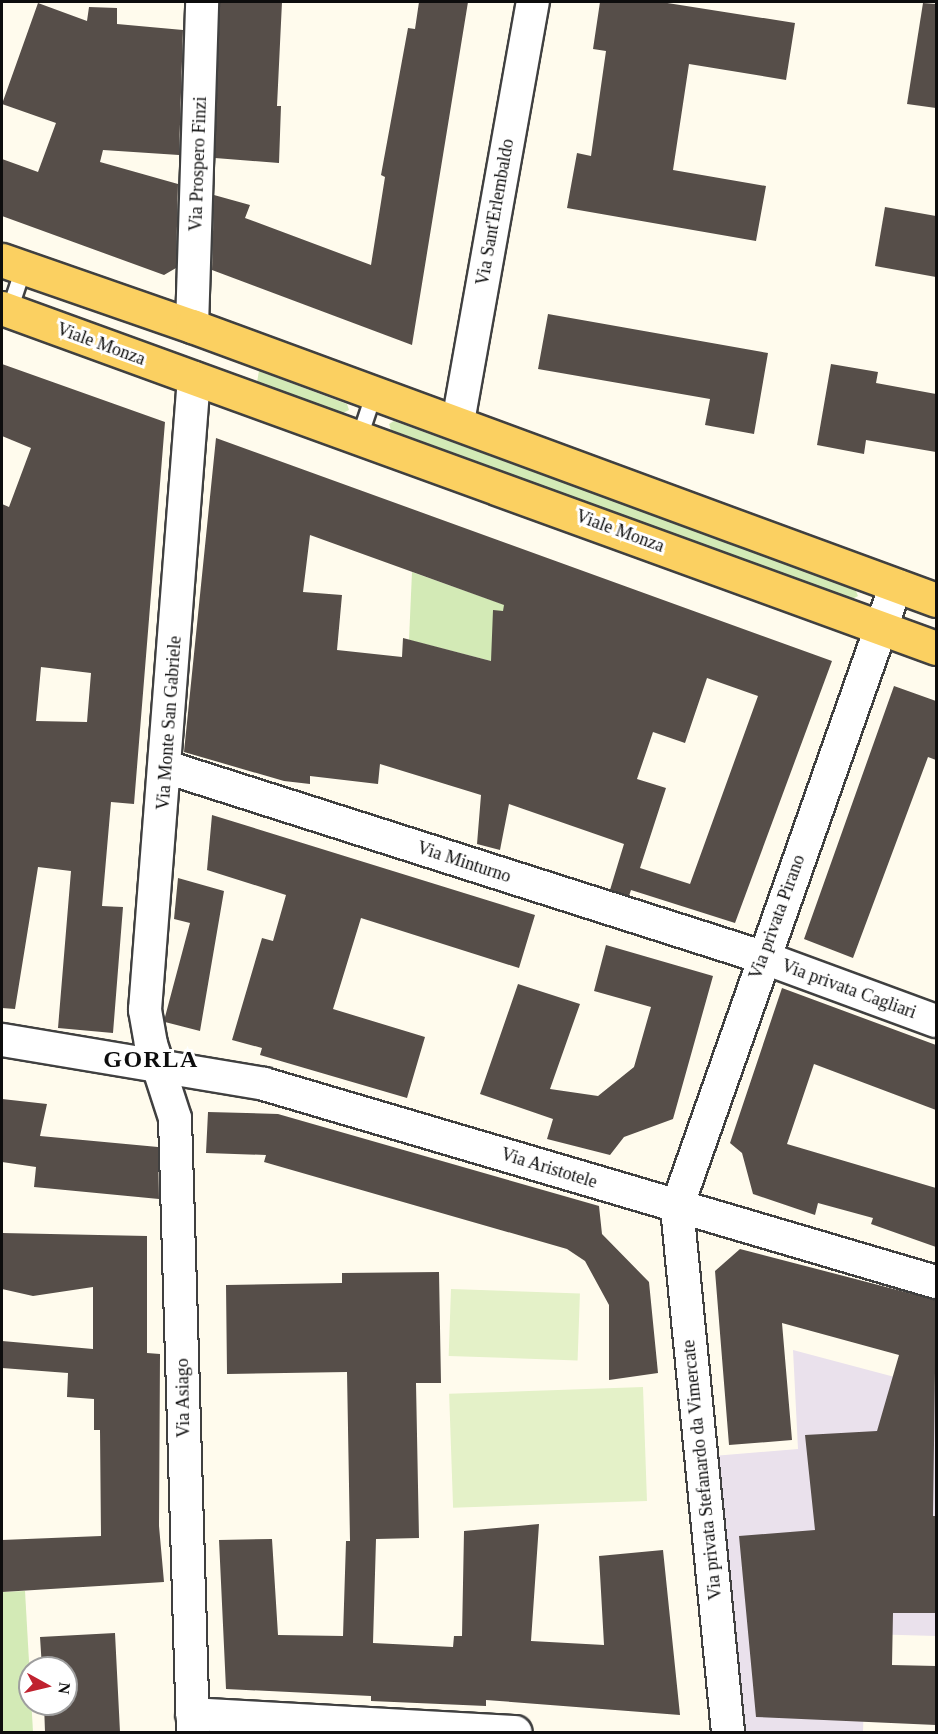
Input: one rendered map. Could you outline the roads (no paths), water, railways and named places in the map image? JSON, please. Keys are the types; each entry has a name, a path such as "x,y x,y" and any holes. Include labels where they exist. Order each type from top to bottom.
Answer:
{"main road":[{"name":"Viale Monza","path":"12,264 458,422 936,600"},
{"name":"Viale Monza","path":"5,309 936,648"},
{"path":"192,326 194,378"}],"street":[{"name":"Via Prospero Finzi","path":"192,326 202,2"},
{"name":"Via Sant'Erlembaldo","path":"458,422 533,2"},
{"name":"Via Monte San Gabriele","path":"158,1066 150,1044 145,998 166,767 194,378"},
{"path":"882,628 896,585"},
{"name":"Via privata Pirano","path":"677,1207 762,957 882,628"},
{"name":"Via Minturno","path":"166,767 762,957"},
{"name":"Via privata Cagliari","path":"762,957 936,1021"},
{"name":"Via Aristotele","path":"2,1040 264,1084 936,1282"},
{"name":"Via Asiago","path":"158,1066 173,1105 176,1131 193,1723"},
{"name":"Via privata Stefanardo da Vimercate","path":"677,1207 728,1732"},
{"path":"193,1723 516,1732"}],"lane":[{"name":"Viale Monza","path":"5,309 12,264"},
{"path":"358,436 374,392"}],"district":[{"name":"GORLA","path":"151,1060"}]}
